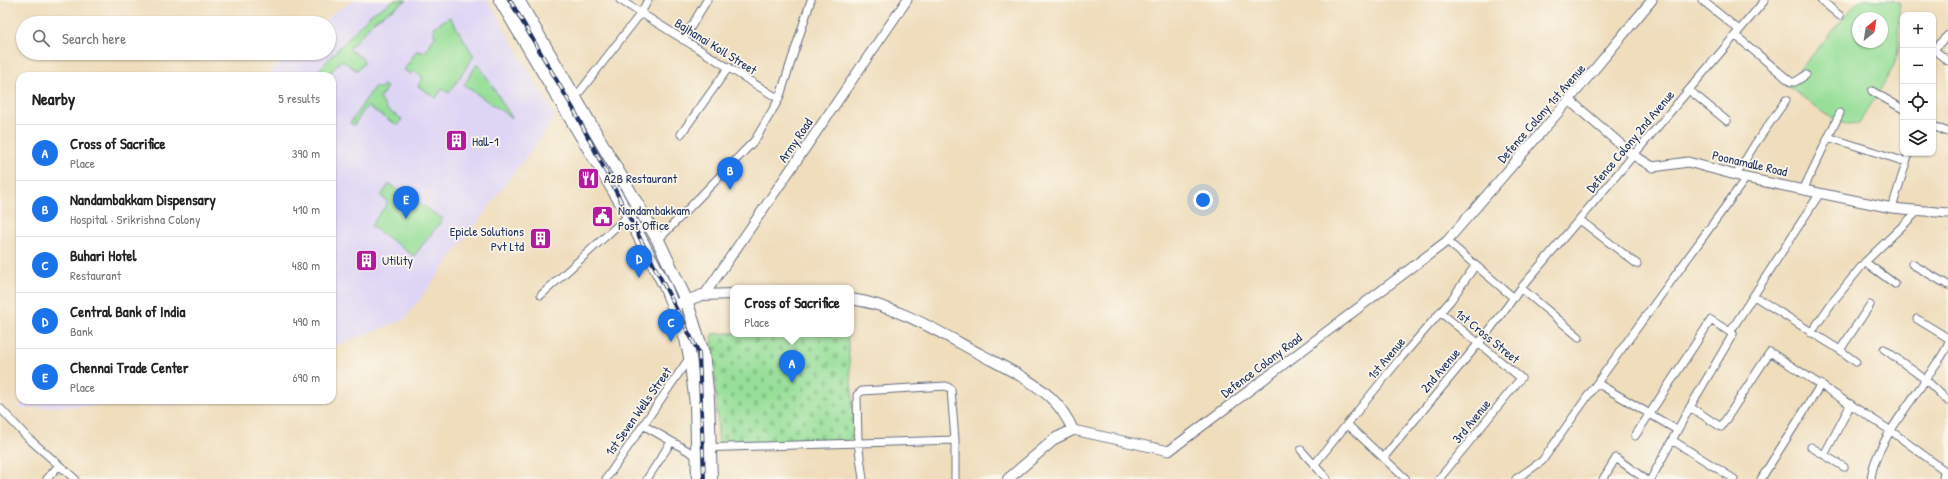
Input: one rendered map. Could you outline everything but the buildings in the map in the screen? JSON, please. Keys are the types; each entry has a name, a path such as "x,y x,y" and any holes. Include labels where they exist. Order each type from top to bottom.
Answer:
{"main road":[{"path":"500,0 616,194 648,251 673,306 686,338 690,357 696,404 698,479"},
{"path":"518,0 658,240 686,300 703,353 708,399 711,479"},
{"path":"616,194 628,188"},
{"path":"673,306 704,294 730,294"},
{"path":"854,299 875,304 915,320 1018,374 1050,397 1062,409 1073,430 1056,438 1008,479"}],"street":[{"name":"Bajhanai Koil Street","path":"620,0 779,99"},
{"path":"575,98 641,13 648,0"},
{"path":"683,40 707,0"},
{"path":"658,240 755,140 779,99 811,0"},
{"name":"Army Road","path":"704,294 907,0"},
{"name":"Defence Colony 1st Avenue","path":"1447,241 1569,100 1652,0"},
{"path":"1702,0 1790,81 1795,82 1806,75"},
{"name":"Defence Colony 2nd Avenue","path":"1514,298 1764,0"},
{"path":"1821,0 1840,16"},
{"path":"1934,48 1948,35"},
{"path":"1936,51 1948,61"},
{"path":"681,134 729,67"},
{"path":"1689,90 1727,121"},
{"path":"1872,91 1900,106"},
{"name":"Poonamalle Road","path":"1569,100 1633,155 1653,167 1688,162 1746,178 1804,188 1820,193 1892,208 1948,213"},
{"path":"1736,175 1755,144 1786,100"},
{"path":"1804,188 1840,114"},
{"path":"1936,127 1948,132"},
{"path":"1828,137 1906,162"},
{"path":"1892,208 1908,156"},
{"path":"1516,479 1542,461 1746,178"},
{"path":"1730,332 1820,193"},
{"path":"1811,332 1831,304 1865,262 1918,211"},
{"path":"541,295 628,216"},
{"path":"1580,220 1637,264"},
{"path":"1447,241 1514,298"},
{"name":"Defence Colony Road","path":"1073,430 1168,451 1447,241"},
{"path":"1865,262 1895,284"},
{"path":"1912,264 1948,285"},
{"name":"1st Avenue","path":"1314,465 1440,312 1475,266"},
{"path":"1521,288 1579,337"},
{"path":"1754,296 1840,350 1856,362"},
{"name":"2nd Avenue","path":"1384,456 1478,344 1514,298"},
{"path":"1840,350 1870,304"},
{"name":"1st Cross Street","path":"1440,312 1521,378"},
{"path":"1917,319 1948,338"},
{"path":"1635,436 1711,320 1733,334 1690,407 1651,479"},
{"path":"1871,479 1873,464 1891,431 1948,345"},
{"path":"1884,349 1926,380 1948,401"},
{"path":"1690,407 1722,427 1770,352 1891,431 1946,472 1943,479"},
{"name":"1st Seven Wells Street","path":"606,479 690,357"},
{"name":"3rd Avenue","path":"1439,479 1521,378"},
{"path":"1597,383 1678,430"},
{"path":"1761,479 1821,384"},
{"path":"863,479 858,442 857,395 862,391 946,386 951,389 956,479"},
{"path":"1824,455 1851,404"},
{"path":"0,408 18,429 75,479"},
{"path":"1347,424 1384,456 1406,479"},
{"path":"643,425 671,442 697,452 710,448 955,440"},
{"path":"1672,440 1734,479"},
{"path":"647,479 671,442"},
{"path":"1811,448 1844,467"},
{"path":"1301,450 1327,479"},
{"path":"1603,479 1616,458 1645,479"},
{"path":"47,479 58,465"}],"shaded area":[{"path":"356,0 488,0 556,117 404,320 336,346 336,72 269,72 282,60 336,60 336,16 331,16 336,11"},
{"path":"22,404 176,404 52,407 19,409"}],"green space":[{"path":"394,0 407,0 375,20 349,49 363,59 364,63 359,69 356,70 341,60 331,72 317,72 328,60 336,60 336,51 370,15"},
{"path":"1859,0 1893,0 1900,4 1897,57 1895,63 1858,124 1847,125 1825,114 1787,85"},
{"path":"450,17 474,56 449,93 442,89 436,98 418,86 423,77 414,71 411,74 404,70 417,50 421,53 422,51 425,52 435,37 433,27"},
{"path":"478,63 512,118 464,85"},
{"path":"383,85 387,87 380,98 387,110 402,119 398,126 367,106 354,125 350,123 375,86 380,89"},
{"path":"389,184 443,219 414,256 371,226 388,202 381,196"},
{"path":"730,333 730,337 847,337 856,440 719,447 712,334"}],"railway":[{"path":"510,0 574,110 699,353 704,479"}],"place":[{"name":"Hall-1","path":"456,141"},
{"name":"A2B Restaurant","path":"588,178"},
{"name":"Nandambakkam Dispensary","path":"730,190"},
{"name":"Nandambakkam Post Office","path":"603,217"},
{"name":"Chennai Trade Center","path":"406,219"},
{"name":"Epicle Solutions Pvt Ltd","path":"540,238"},
{"name":"Utility","path":"366,260"},
{"name":"Central Bank of India","path":"639,278"},
{"name":"Buhari Hotel","path":"671,342"},
{"name":"Cross of Sacrifice","path":"792,383"}]}
